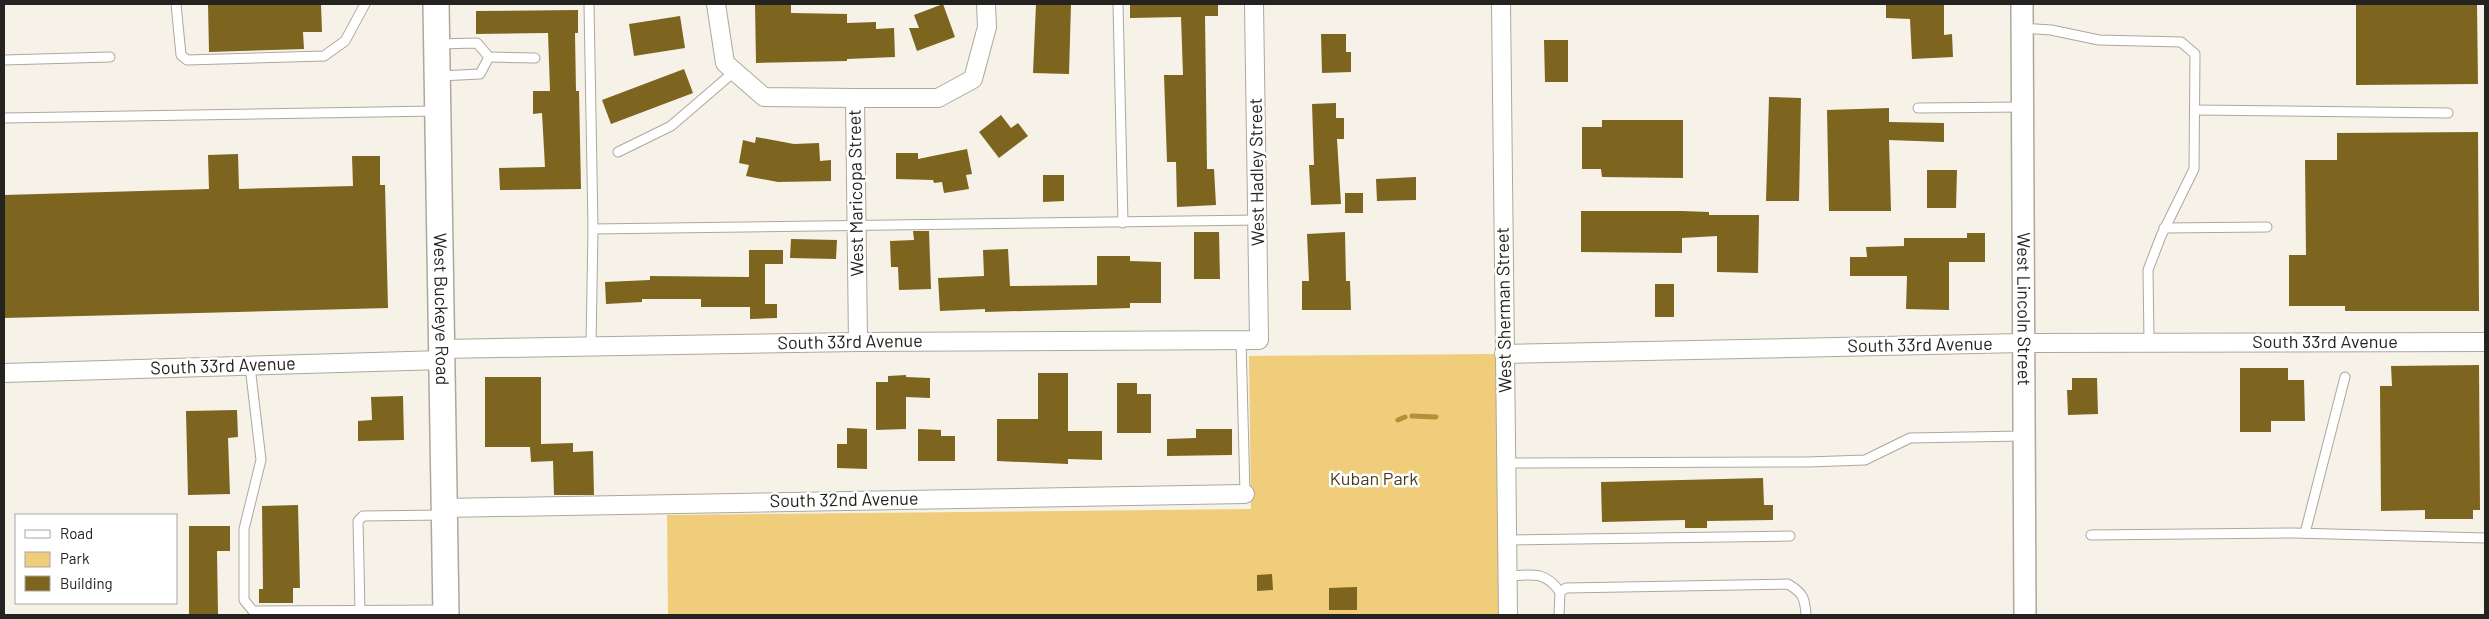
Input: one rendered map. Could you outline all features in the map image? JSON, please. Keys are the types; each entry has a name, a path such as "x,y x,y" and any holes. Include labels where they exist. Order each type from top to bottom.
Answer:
{"main road":[{"name":"West Buckeye Road","path":"436,4 446,613"}],"street":[{"name":"West Maricopa Street","path":"716,4 725,62 764,98 855,98 858,342"},
{"path":"855,98 938,98 973,79 988,26 986,4"},
{"name":"West Hadley Street","path":"1254,4 1259,340"},
{"name":"West Sherman Street","path":"1501,4 1508,615"},
{"name":"West Lincoln Street","path":"2022,4 2025,615"},
{"name":"South 33rd Avenue","path":"4,372 250,366 591,346 858,342 1259,340"},
{"name":"South 33rd Avenue","path":"1504,354 2023,343 2485,342"},
{"name":"South 32nd Avenue","path":"444,512 1245,494"}],"lane":[{"path":"176,4 180,55 187,60 324,56 345,42 363,4"},
{"path":"589,4 593,229 591,346"},
{"path":"1118,4 1123,223"},
{"path":"2022,28 2051,30 2099,40 2181,42 2195,54 2194,170 2164,228 2148,270 2150,342"},
{"path":"436,44 477,43 489,57 535,58"},
{"path":"4,60 110,57"},
{"path":"437,76 480,74 489,57"},
{"path":"618,152 671,126 735,71"},
{"path":"1918,108 2024,107"},
{"path":"2195,110 2448,113"},
{"path":"4,118 438,111"},
{"path":"593,229 1258,220"},
{"path":"2164,228 2267,227"},
{"path":"1241,340 1245,494"},
{"path":"250,366 260,460 244,529 244,600 253,611 446,613"},
{"path":"2305,533 2345,377"},
{"path":"1506,463 1807,462 1865,460 1910,438 2023,436"},
{"path":"360,611 358,522 363,516 444,512"},
{"path":"2091,535 2305,533 2485,538"},
{"path":"1507,540 1790,536"},
{"path":"1508,576 1546,577 1553,581 1560,592 1559,615"},
{"path":"1560,592 1566,588 1788,584 1803,594 1806,601 1806,615"}],"green space":[{"name":"Kuban Park","path":"1496,354 1499,615 668,615 667,515 1251,509 1249,356"}],"building":[{"path":"208,4 321,4 322,32 303,32 304,49 209,52"},
{"path":"755,4 791,4 791,13 847,14 847,23 876,22 876,29 894,28 895,57 847,59 847,61 756,63"},
{"path":"943,4 955,37 917,51 909,28 919,28 914,15"},
{"path":"1036,4 1071,4 1069,74 1033,73"},
{"path":"1130,4 1218,4 1218,16 1205,16 1207,169 1214,169 1216,205 1177,207 1176,162 1167,162 1164,75 1183,75 1181,17 1130,18"},
{"path":"1886,4 1944,4 1944,35 1952,34 1953,57 1912,59 1910,19 1886,18"},
{"path":"2356,4 2477,4 2478,84 2356,85"},
{"path":"578,10 578,33 575,33 576,91 579,91 581,189 500,190 499,168 545,167 542,113 533,114 533,91 550,91 548,33 476,34 476,11"},
{"path":"680,16 685,48 634,56 629,24"},
{"path":"1321,34 1346,34 1346,52 1351,52 1351,72 1322,73"},
{"path":"1544,40 1568,40 1568,82 1545,82"},
{"path":"684,69 693,93 611,124 602,100"},
{"path":"1769,97 1801,98 1799,201 1766,201"},
{"path":"1336,103 1336,118 1344,118 1344,139 1337,139 1341,204 1311,205 1309,165 1314,165 1312,104"},
{"path":"1889,108 1889,122 1944,123 1944,142 1889,140 1891,211 1829,211 1827,110"},
{"path":"1001,115 1011,128 1018,123 1028,136 999,158 979,132"},
{"path":"1602,120 1683,120 1683,178 1602,177 1601,169 1582,169 1582,127 1602,127"},
{"path":"2478,132 2479,311 2345,311 2345,306 2289,306 2289,255 2306,255 2305,160 2337,160 2337,133"},
{"path":"756,137 794,144 819,143 820,161 831,160 831,181 778,182 746,176 749,165 739,163 743,140 755,143"},
{"path":"967,149 972,174 966,175 969,189 944,193 942,182 934,183 933,180 896,179 896,153 918,153 918,159"},
{"path":"238,154 239,189 353,186 352,156 380,156 380,185 385,185 388,308 4,318 4,195 209,189 208,155"},
{"path":"1927,170 1957,170 1956,208 1927,208"},
{"path":"1043,175 1064,175 1064,201 1043,202"},
{"path":"1416,177 1416,200 1377,201 1376,179"},
{"path":"1345,193 1363,193 1363,213 1345,213"},
{"path":"1581,211 1682,211 1709,212 1709,215 1759,215 1758,273 1717,272 1717,236 1682,238 1682,253 1581,252"},
{"path":"913,231 929,231 931,289 899,290 898,267 891,267 890,241 914,240"},
{"path":"1194,232 1219,232 1220,279 1194,279"},
{"path":"1345,232 1346,281 1350,281 1351,310 1302,310 1302,281 1309,281 1307,234"},
{"path":"1967,233 1985,233 1985,262 1949,262 1949,310 1906,309 1907,276 1850,276 1850,257 1867,257 1866,247 1904,246 1904,238 1967,238"},
{"path":"791,239 837,240 836,259 790,258"},
{"path":"1008,249 1010,286 1097,285 1097,256 1130,256 1130,261 1161,262 1161,303 1130,303 1130,308 985,312 985,309 940,311 938,278 984,276 983,250"},
{"path":"749,250 783,250 783,264 765,264 765,304 777,304 777,318 750,319 750,307 701,307 701,299 642,299 642,302 606,304 605,282 650,280 650,276 749,277"},
{"path":"1655,284 1674,284 1674,317 1655,317"},
{"path":"2479,365 2480,510 2473,510 2473,519 2425,519 2425,510 2381,511 2380,386 2392,386 2391,366"},
{"path":"2240,368 2288,368 2288,380 2304,380 2305,421 2271,421 2271,432 2240,432"},
{"path":"1038,373 1068,373 1068,431 1102,431 1102,460 1068,459 1068,464 997,461 997,419 1038,419"},
{"path":"906,375 906,377 930,378 930,398 906,397 906,429 876,430 876,382 888,382 888,376"},
{"path":"485,377 541,377 541,444 573,443 573,452 593,451 594,495 554,495 553,461 531,462 530,447 485,447"},
{"path":"2072,378 2097,378 2098,414 2068,415 2067,390 2072,390"},
{"path":"1117,383 1137,383 1137,394 1151,394 1151,433 1117,433"},
{"path":"403,396 404,440 358,441 358,421 372,420 371,397"},
{"path":"237,410 238,437 228,438 230,494 188,495 186,411"},
{"path":"847,428 867,429 867,469 837,468 837,444 847,444"},
{"path":"918,429 941,430 941,436 955,436 955,461 918,461"},
{"path":"1196,429 1232,429 1232,455 1167,456 1167,439 1196,438"},
{"path":"1763,478 1764,505 1773,505 1773,520 1707,521 1707,528 1685,528 1685,520 1602,522 1601,482"},
{"path":"298,505 300,588 293,588 293,603 259,603 259,589 263,589 262,506"},
{"path":"189,526 230,526 230,551 217,551 218,615 189,615"},
{"path":"1272,574 1273,590 1257,591 1257,575"},
{"path":"1357,587 1357,610 1329,610 1329,588"}],"waterway":[{"path":"1412,416 1436,417"},
{"path":"1398,420 1405,417"}]}
